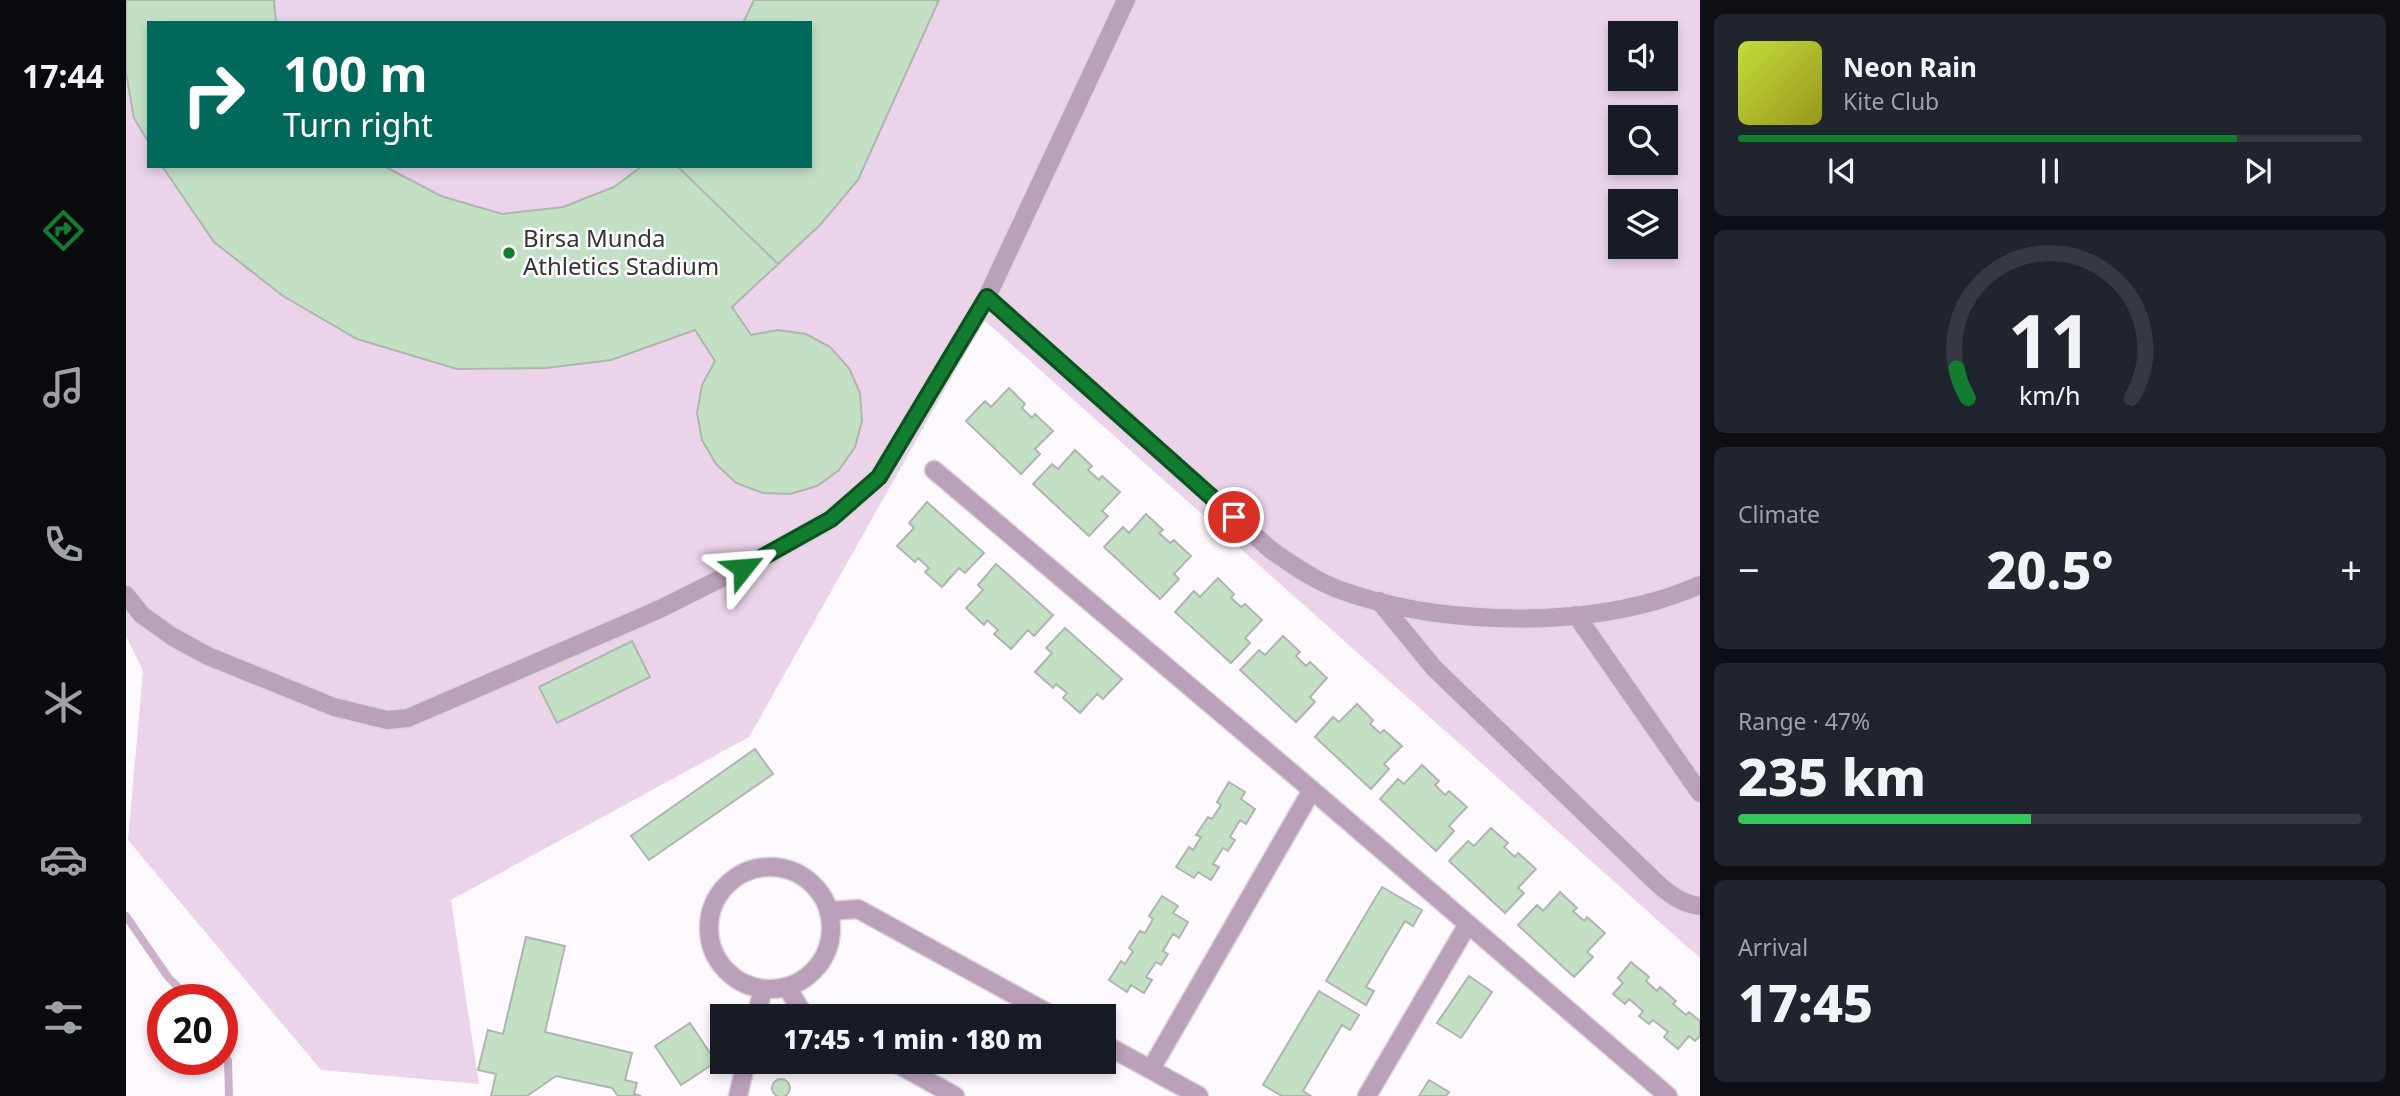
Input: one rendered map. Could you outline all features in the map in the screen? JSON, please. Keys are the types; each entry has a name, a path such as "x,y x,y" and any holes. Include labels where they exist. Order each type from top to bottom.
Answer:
{"lane":[{"path":"126,596 142,615 173,637 208,656 334,707 387,720 408,718 660,609 764,557 831,519 879,477 987,297 1126,0"},
{"path":"987,297 1271,550 1303,572 1338,589 1424,612 1472,617 1594,613 1654,602 1700,585"},
{"path":"934,470 1668,1096"},
{"path":"1379,601 1434,668 1659,885 1688,905 1700,906"},
{"path":"1576,615 1700,793"},
{"path":"1151,1069 1312,790"},
{"path":"778,867 800,874 819,890 830,911 831,935 824,958 808,976 787,987 763,989 740,982 721,965 710,944 709,920 716,898 732,879 753,868 778,867"},
{"path":"830,911 858,909 1031,1004"},
{"path":"1367,1096 1468,924"},
{"path":"787,987 797,1004"},
{"path":"759,1004 763,989"},
{"path":"1116,1050 1199,1096"},
{"path":"738,1096 743,1074"},
{"path":"916,1074 955,1096"}],"shaded area":[{"path":"126,0 1700,0 1700,958 984,320 749,737 451,900 479,1084 321,1070 128,840 143,671 126,636"}],"building":[{"path":"126,0 274,0 276,21 147,21 147,140 134,118 126,73"},
{"name":"Birsa Munda Athletics Stadium","path":"754,0 939,0 858,180 820,225 732,307 751,335 778,330 806,334 830,347 849,368 860,393 862,421 855,447 839,470 817,486 790,494 763,493 736,483 716,464 702,440 697,413 702,385 715,361 695,330 611,360 546,368 457,369 357,339 283,296 214,242 163,168 388,168 441,196 502,214 563,207 614,187 639,168 812,168 812,21 744,21"},
{"path":"754,0 939,0 858,180 820,225 778,264 679,168 812,168 812,21 744,21"},
{"path":"1009,388 1025,404 1022,408 1032,418 1035,414 1053,431 1035,449 1040,454 1021,474 966,421 985,401 991,407"},
{"path":"1075,450 1092,466 1088,470 1099,480 1102,476 1120,492 1102,511 1108,516 1089,536 1033,484 1052,464 1058,469"},
{"path":"927,502 984,553 965,573 959,568 942,587 925,572 929,568 918,558 915,562 897,546 914,528 909,523"},
{"path":"1146,514 1163,530 1159,533 1170,543 1174,540 1191,556 1174,574 1179,579 1160,599 1104,547 1123,527 1129,533"},
{"path":"996,564 1053,615 1034,636 1028,630 1011,649 994,634 998,630 987,620 984,625 966,608 983,590 978,585"},
{"path":"1218,578 1234,594 1231,598 1241,607 1245,604 1262,620 1245,638 1250,643 1231,663 1175,612 1194,591 1200,597"},
{"path":"1065,628 1122,679 1103,699 1097,694 1080,713 1063,698 1067,693 1056,684 1053,688 1035,672 1052,653 1046,648"},
{"path":"1283,636 1300,652 1296,656 1306,666 1310,662 1327,678 1310,697 1315,702 1296,722 1240,670 1259,650 1265,655"},
{"path":"632,641 650,677 557,723 539,687"},
{"path":"1357,704 1373,720 1370,724 1380,733 1384,730 1402,746 1384,764 1389,769 1371,789 1315,737 1333,717 1339,722"},
{"path":"755,749 773,774 649,860 631,836"},
{"path":"1422,765 1439,781 1435,785 1445,795 1449,791 1467,807 1449,826 1454,831 1436,851 1380,799 1398,779 1404,784"},
{"path":"1229,782 1245,792 1241,799 1255,809 1246,824 1240,820 1230,837 1235,840 1228,851 1223,848 1213,864 1219,867 1211,880 1198,872 1194,878 1176,867 1189,847 1193,850 1201,837 1196,835 1208,817 1212,819 1221,805 1217,802"},
{"path":"1491,828 1508,843 1504,847 1515,857 1518,853 1536,869 1518,888 1524,893 1505,913 1449,861 1468,841 1474,846"},
{"path":"1382,887 1422,910 1413,926 1405,921 1366,987 1374,991 1366,1005 1326,981"},
{"path":"1560,892 1577,908 1573,911 1584,921 1587,917 1605,933 1587,952 1593,957 1574,977 1518,925 1537,905 1543,911"},
{"path":"1162,896 1178,906 1173,913 1188,922 1179,938 1173,934 1163,951 1168,954 1161,965 1156,962 1146,977 1152,980 1144,993 1131,985 1127,992 1109,980 1121,961 1125,964 1133,951 1129,948 1140,931 1145,933 1153,919 1149,916"},
{"path":"526,937 565,946 545,1032 632,1053 625,1080 637,1083 634,1094 641,1096 618,1096 612,1088 556,1076 527,1096 491,1096 496,1074 478,1070 488,1030 503,1034"},
{"path":"1631,962 1649,977 1646,981 1657,991 1660,987 1676,1001 1673,1004 1686,1015 1689,1012 1700,1021 1700,1036 1695,1041 1689,1036 1678,1049 1664,1037 1668,1032 1653,1020 1649,1024 1639,1016 1643,1011 1629,999 1625,1004 1613,994 1623,983 1618,978"},
{"path":"1469,976 1492,992 1461,1038 1437,1023"},
{"path":"1319,991 1359,1015 1350,1030 1342,1025 1303,1091 1311,1096 1282,1096 1263,1085"},
{"path":"690,1023 710,1053 710,1066 681,1085 655,1046"},
{"path":"777,1079 785,1079 790,1088 788,1095 777,1097 772,1092 772,1084"},
{"path":"1429,1080 1449,1092 1446,1096 1419,1096"}],"waterway":[{"path":"126,916 175,984"},
{"path":"228,1075 229,1096"}],"place":[{"name":"Birsa Munda Athletics Stadium","path":"509,253"}],"route":[{"path":"743,568 831,519 879,477 987,297 1234,517"}]}
